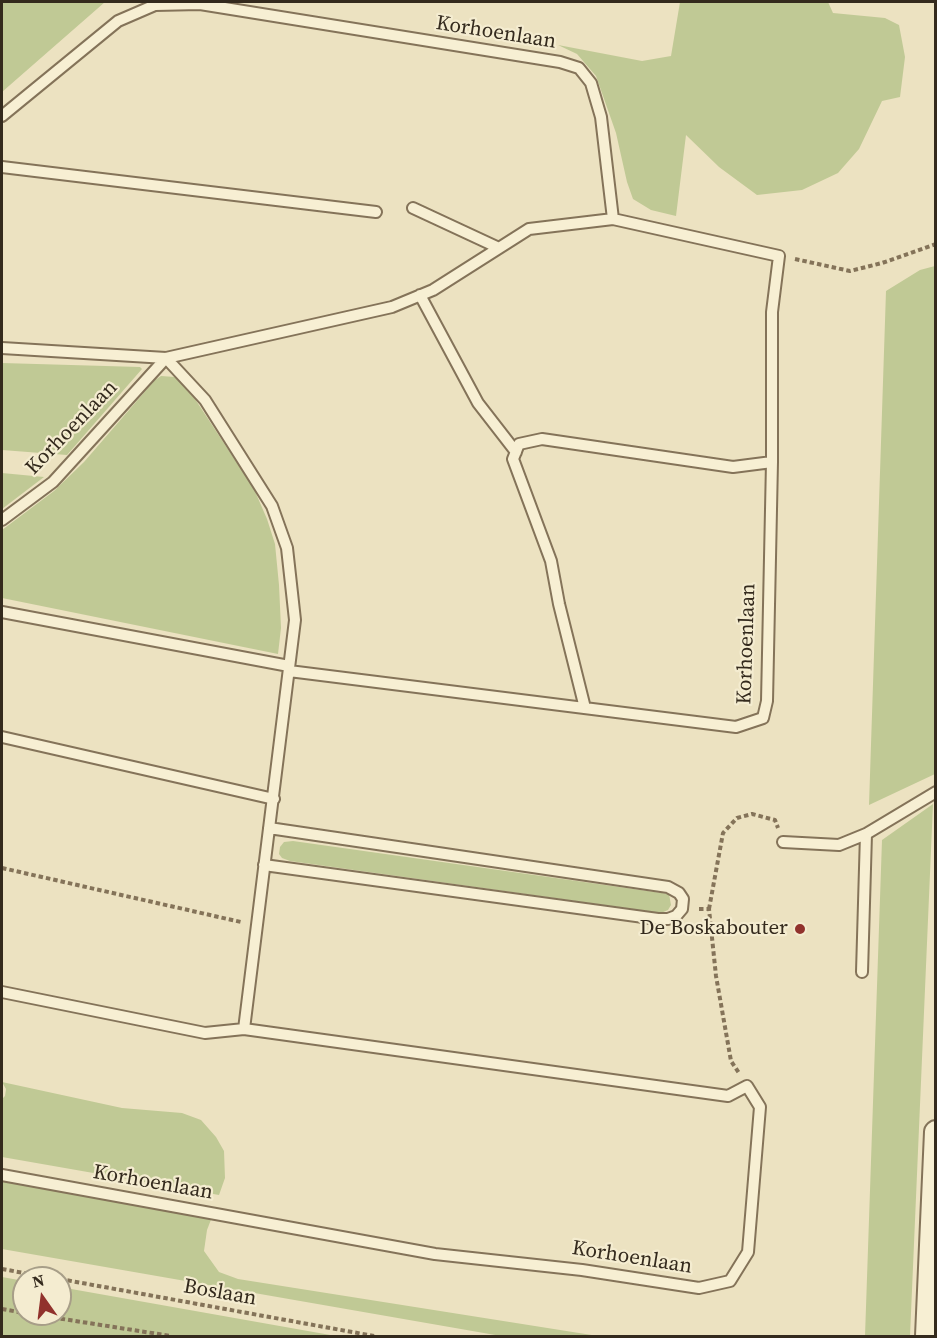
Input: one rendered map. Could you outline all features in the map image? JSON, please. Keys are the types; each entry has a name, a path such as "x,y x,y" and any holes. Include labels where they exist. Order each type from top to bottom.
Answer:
{"street":[{"path":"927,1336 934,1219 936,1132"}],"lane":[{"name":"Korhoenlaan","path":"2,116 118,21 155,5 200,4 560,62 579,68 591,83 601,117 613,219"},
{"path":"2,167 376,212"},
{"path":"413,208 499,248"},
{"name":"Korhoenlaan","path":"2,348 166,358 392,307 433,290 529,229 613,219 779,256 772,312 772,462 767,700 763,718 736,727 289,668 2,612"},
{"path":"420,296 478,404 516,452"},
{"name":"Korhoenlaan","path":"2,520 52,482 166,358"},
{"path":"166,358 205,400 272,506 287,548 295,620 243,1029"},
{"path":"585,708 559,604 551,561 513,459 519,444 542,439 733,467 772,462"},
{"path":"2,737 274,799"},
{"path":"783,842 839,845 866,834 936,792"},
{"path":"264,865 657,919 669,919 676,916 682,909 683,899 679,893 668,887 270,828"},
{"path":"862,972 866,834"},
{"path":"2,992 205,1033 243,1029 728,1096 747,1086"},
{"name":"Korhoenlaan","path":"2,1175 435,1254 582,1270 699,1288 730,1281 748,1252 760,1107 747,1086"}],"path":[{"path":"779,256 850,271 882,263 936,244"},
{"path":"747,1086 731,1060 716,976 709,909 723,833 737,818 752,814 775,820 783,842"},
{"path":"2,868 256,925"},
{"path":"682,909 709,909"},
{"name":"Boslaan","path":"72,1281 374,1336"},
{"path":"72,1320 171,1336"}],"green space":[{"path":"2,2 105,2 2,92"},
{"path":"680,2 828,2 833,13 885,18 899,25 905,57 900,97 882,101 859,149 838,173 802,190 757,195 719,167 686,135 676,216 651,210 633,199 616,133 596,76 577,54 558,45 642,61 671,56"},
{"path":"935,266 935,774 869,805 886,291 920,270"},
{"path":"2,363 140,367 142,369 67,455 2,450"},
{"path":"161,376 175,377 195,399 254,489 267,519 275,544 279,585 281,628 278,654 2,598 2,530 54,491 84,462 155,380"},
{"path":"2,473 44,477 2,509"},
{"path":"933,804 910,1336 865,1336 882,840"},
{"path":"293,841 669,894 671,905 668,910 661,913 290,861 282,858 279,854 280,847 284,842"},
{"path":"2,1082 122,1108 182,1113 201,1120 216,1137 224,1151 225,1178 219,1195 2,1157 2,1099 6,1089"},
{"path":"2,1181 212,1217 207,1230 204,1251 219,1272 238,1279 598,1336 501,1336 2,1249"},
{"path":"2,1277 12,1279 12,1326 72,1326 72,1289 336,1336 11,1336 2,1335"}],"place":[{"name":"De Boskabouter","path":"800,929"}]}
